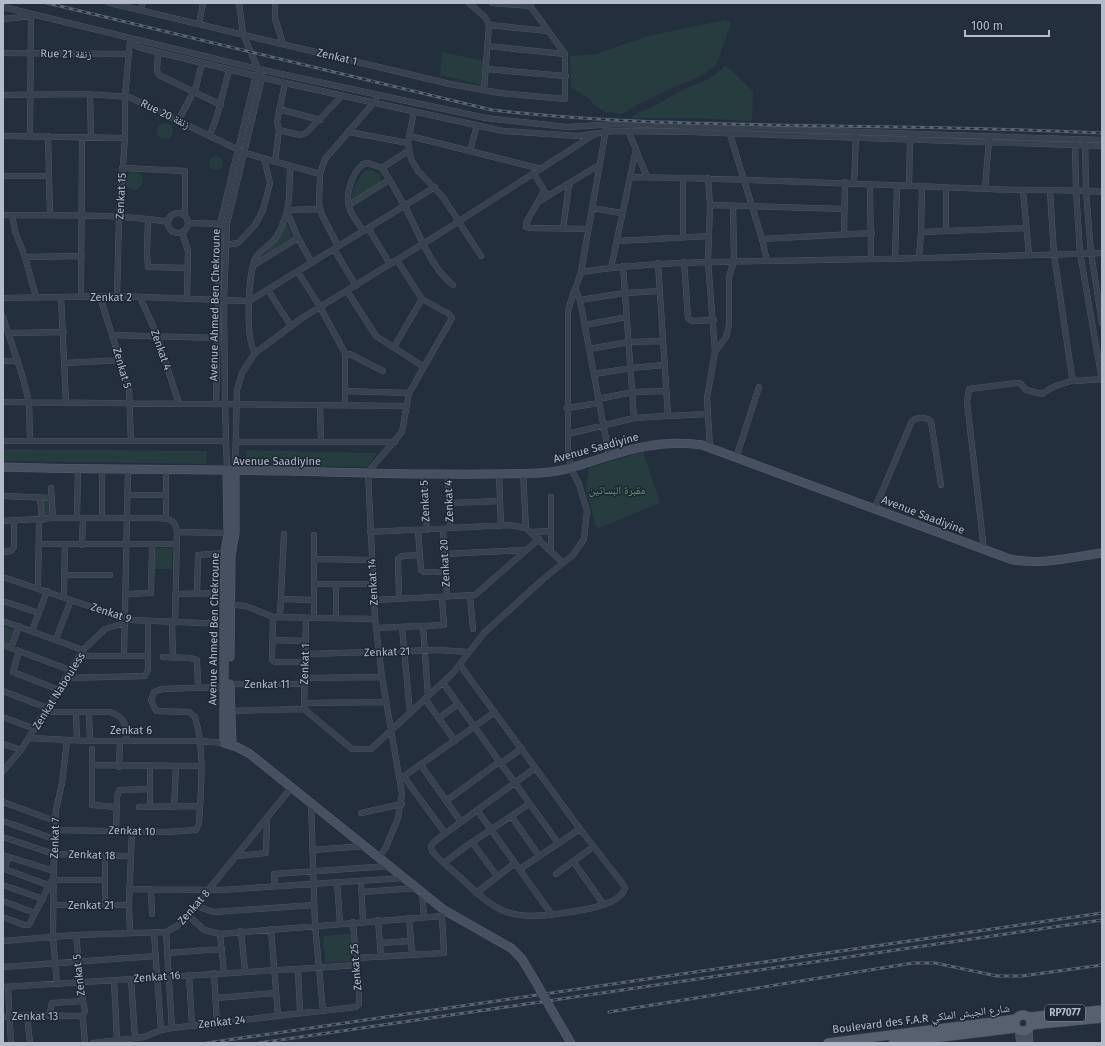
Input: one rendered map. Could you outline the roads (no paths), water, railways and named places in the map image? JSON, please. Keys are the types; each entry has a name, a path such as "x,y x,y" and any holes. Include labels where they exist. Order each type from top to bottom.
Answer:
{"main road":[{"name":"Avenue Saadiyine","path":"3,469 78,468 448,474 556,472 571,469 609,456 664,443 689,443 710,448 875,508 984,550 1022,561 1049,561 1102,553"},
{"name":"Avenue Ahmed Ben Chekroune","path":"228,604 224,593 225,553 228,533 231,471"},
{"name":"Avenue Ahmed Ben Chekroune","path":"228,744 227,624 231,556 235,533 231,471"},
{"name":"Avenue Ahmed Ben Chekroune","path":"227,686 230,711 228,744"},
{"path":"228,744 244,750 420,890 443,913 511,948 522,959 571,1043"},
{"name":"Boulevard des F.A.R شارع الجيش الملكي","path":"893,1043 1023,1025 1102,1010"},
{"name":"Boulevard des F.A.R شارع الجيش الملكي","path":"828,1043 1102,1018"},
{"path":"1021,1043 1023,1025"},
{"path":"1023,1025 1029,1043"}],"street":[{"name":"Zenkat 1","path":"112,3 450,84 484,90 565,99 566,76"},
{"path":"140,10 143,3"},
{"path":"199,24 203,3"},
{"path":"239,3 243,34 262,78"},
{"path":"275,3 276,18 283,44"},
{"path":"468,3 485,17 489,25 484,90"},
{"path":"486,69 566,76 565,54 530,5 492,3"},
{"path":"3,7 130,40 378,96 506,121 567,127 606,124 729,132"},
{"path":"3,19 38,15"},
{"path":"30,136 29,95 31,16"},
{"path":"489,25 548,31"},
{"path":"130,40 141,48 229,70 503,131 578,136 606,131 729,132 910,137 989,136 1075,142"},
{"name":"Zenkat 15","path":"117,296 119,217 125,138 125,96 130,40"},
{"path":"487,46 565,54"},
{"path":"158,52 158,73 194,93 221,105"},
{"name":"Rue 21 زنقة","path":"3,53 128,54"},
{"path":"178,121 194,93 202,63"},
{"name":"Avenue Ahmed Ben Chekroune","path":"231,471 226,441 224,404 220,224 258,69"},
{"path":"210,135 221,105 229,70"},
{"name":"Avenue Ahmed Ben Chekroune","path":"216,404 218,338 227,224 262,78"},
{"path":"275,162 278,130 276,125 285,83"},
{"path":"90,94 91,137"},
{"name":"Rue 20 زنقة","path":"3,95 90,94 125,96 133,98 245,153 320,174"},
{"path":"278,130 303,134 320,120 342,96"},
{"path":"356,286 336,248 320,208 320,174 325,159 378,96"},
{"path":"279,109 320,120"},
{"path":"414,111 408,143 408,151 411,159 418,171 435,187 481,256"},
{"path":"230,711 304,710 352,749 371,749 443,683 460,665 468,652 504,614 572,555 584,539 587,511 584,497 571,469 568,434 568,313 571,299 576,290 581,272 606,124"},
{"path":"470,151 477,125"},
{"path":"628,131 647,177"},
{"path":"349,132 408,143"},
{"path":"729,132 762,239 767,261"},
{"path":"290,166 287,211 278,234 258,255 254,265 249,301 249,333 250,344 255,353 291,326 320,307 459,222 597,133"},
{"path":"3,136 125,138"},
{"path":"48,136 50,215"},
{"path":"410,136 541,169"},
{"path":"854,184 856,136"},
{"path":"985,189 989,136"},
{"path":"81,297 83,216 82,137"},
{"path":"910,137 989,143 1085,142 1102,140"},
{"path":"909,186 910,137"},
{"path":"984,550 967,402 970,388 1016,382 1020,383 1026,390 1042,394 1054,387 1074,380 1102,379 1080,253 1075,142"},
{"path":"1085,142 1102,146"},
{"path":"1085,142 1086,191 1091,253 1102,323"},
{"path":"611,268 618,241 621,214 636,150"},
{"path":"382,168 408,151"},
{"path":"226,245 238,243 252,229 263,210 270,183 264,158"},
{"path":"390,264 349,205 351,184 359,168 365,163 382,168 442,275 453,285"},
{"path":"538,203 599,165"},
{"path":"122,168 185,171 185,216 188,223"},
{"path":"534,174 548,196"},
{"path":"3,176 49,176"},
{"path":"630,177 845,182 870,185 1023,191 1076,190 1102,192"},
{"path":"683,178 684,237"},
{"path":"708,178 710,205 708,260 714,320 715,352 708,390 707,414 710,448"},
{"path":"349,205 389,180"},
{"path":"844,235 845,182"},
{"path":"563,229 569,184"},
{"path":"870,185 872,234 870,259"},
{"path":"895,258 897,186"},
{"path":"919,258 922,186"},
{"path":"249,301 435,187"},
{"path":"946,187 946,231"},
{"path":"544,190 526,223 526,227 588,229"},
{"path":"1023,191 1029,255"},
{"path":"1050,191 1054,254 1074,380"},
{"path":"710,205 844,209"},
{"path":"715,352 726,337 729,325 730,277 734,261 733,206"},
{"path":"287,211 320,208"},
{"path":"592,208 621,214"},
{"path":"287,211 298,238 312,263"},
{"path":"182,232 172,231 168,222 170,217 174,214 180,213 185,216"},
{"path":"3,215 119,217 168,222"},
{"path":"12,215 15,230 25,257 36,296"},
{"path":"148,219 148,267 188,268"},
{"path":"188,223 227,224"},
{"path":"182,232 188,223"},
{"path":"921,232 1027,228"},
{"path":"182,232 188,251 187,299"},
{"path":"762,239 872,234"},
{"path":"618,241 709,236"},
{"path":"254,265 298,238"},
{"path":"581,272 623,266 708,260 767,261 870,259 1102,252"},
{"path":"25,257 82,256"},
{"path":"368,472 376,460 395,442 403,428 409,393 452,318 449,314 422,299 397,260"},
{"path":"684,262 688,318 692,321 714,320"},
{"path":"658,263 668,416"},
{"path":"623,266 634,418"},
{"path":"298,272 320,307 346,355 345,405"},
{"path":"268,290 291,326"},
{"path":"576,290 580,300 585,325 609,456"},
{"path":"347,291 374,332 424,367"},
{"path":"580,300 625,293 660,291"},
{"name":"Zenkat 2","path":"3,298 36,296 117,296 249,301"},
{"path":"62,297 66,362 66,403"},
{"name":"Zenkat 5","path":"100,297 129,389 131,403 131,441"},
{"name":"Zenkat 4","path":"140,297 156,335 179,404"},
{"path":"394,347 422,299"},
{"path":"3,317 18,361 29,402 30,441"},
{"path":"585,325 627,317"},
{"path":"9,333 64,332"},
{"path":"112,335 156,335 218,338"},
{"path":"589,349 629,342 663,341"},
{"name":"Avenue Ahmed Ben Chekroune","path":"231,471 236,442 236,404 242,373 255,353"},
{"path":"346,355 350,354 383,371"},
{"path":"66,362 121,360"},
{"path":"3,361 18,361"},
{"path":"594,374 631,368 664,365"},
{"path":"736,458 759,387"},
{"path":"346,391 409,393"},
{"path":"568,408 633,392 666,391"},
{"path":"3,402 406,406"},
{"path":"320,405 321,441"},
{"path":"568,434 634,418 707,414"},
{"path":"875,508 912,421 915,419 928,419 931,421 941,484"},
{"path":"3,441 226,441"},
{"path":"236,442 395,442"},
{"path":"78,468 82,545"},
{"path":"102,469 102,518"},
{"path":"124,656 128,469"},
{"path":"166,470 166,518"},
{"name":"Zenkat 14","path":"368,472 372,584 378,652 390,732 402,778 402,804"},
{"name":"Zenkat 5","path":"424,473 427,530"},
{"path":"499,473 501,526"},
{"path":"523,473 526,528"},
{"name":"Zenkat 4","path":"448,474 450,528"},
{"path":"51,488 53,518"},
{"path":"128,495 166,495"},
{"path":"3,496 52,498"},
{"path":"551,497 551,551"},
{"path":"38,588 40,498"},
{"path":"449,503 500,501"},
{"path":"3,521 40,520 53,518 166,518 174,522 177,532 177,544 173,657"},
{"path":"3,552 11,551 14,547 14,521"},
{"path":"370,532 501,526 526,528 532,532 562,563"},
{"name":"Zenkat 20","path":"423,626 444,625 445,572 443,529"},
{"path":"418,530 421,570 424,572 445,572"},
{"path":"532,532 551,531"},
{"path":"177,532 228,533"},
{"path":"280,617 284,534"},
{"path":"314,535 314,618"},
{"path":"374,600 470,596 487,586 539,539"},
{"path":"39,544 177,544"},
{"path":"126,594 151,593 152,544"},
{"path":"64,597 65,545"},
{"path":"444,554 526,550"},
{"path":"197,593 199,554 225,553"},
{"path":"399,599 398,559 402,556 420,555"},
{"path":"314,559 372,560"},
{"path":"64,575 110,575"},
{"name":"Zenkat 9","path":"3,577 64,597 125,621 227,624"},
{"path":"314,584 372,584"},
{"path":"336,584 336,618"},
{"path":"32,631 46,591"},
{"path":"175,594 224,593"},
{"path":"470,596 473,629"},
{"path":"282,599 314,600"},
{"path":"56,640 71,600"},
{"path":"3,601 39,613"},
{"path":"228,604 251,608 273,617 375,619"},
{"path":"273,617 273,661 305,662"},
{"name":"Zenkat 1","path":"304,710 306,618"},
{"path":"3,621 84,650"},
{"name":"Zenkat Nabouless","path":"3,771 21,750 84,650 105,629 125,621"},
{"path":"66,678 132,678 147,675 148,622"},
{"path":"11,648 19,626"},
{"path":"376,628 423,626 426,651 427,697 455,741"},
{"path":"402,627 410,713"},
{"path":"272,640 306,641"},
{"path":"3,645 70,670"},
{"path":"19,651 13,672 59,690"},
{"name":"Zenkat 21","path":"306,654 426,651 468,652"},
{"path":"80,656 148,656"},
{"path":"164,657 197,660 198,688"},
{"path":"460,665 580,829 626,888 622,894 604,905 585,910 552,915 527,917 514,915 494,906 476,893 434,853 431,847 432,844 535,768"},
{"name":"Zenkat 11","path":"200,741 194,714 183,711 156,711 151,700 154,692 162,688 198,688 382,677"},
{"path":"443,683 499,763 558,843"},
{"path":"3,691 46,710 110,712 123,719 126,724 126,741"},
{"path":"304,703 385,702"},
{"path":"439,718 458,704"},
{"path":"76,712 76,740"},
{"path":"89,712 90,741"},
{"path":"445,834 402,778 495,712"},
{"path":"3,717 35,729"},
{"name":"Zenkat 6","path":"29,738 90,741 200,741 228,744"},
{"name":"Zenkat 7","path":"57,984 53,937 54,840 55,821 62,783 67,740"},
{"path":"119,767 120,741"},
{"path":"139,807 200,806 200,741"},
{"path":"3,744 21,750"},
{"path":"446,801 522,748"},
{"path":"92,749 92,805 116,807"},
{"path":"92,765 119,767 201,766"},
{"path":"421,765 461,822"},
{"path":"174,807 176,766"},
{"path":"150,767 150,807"},
{"name":"Zenkat 8","path":"3,941 76,935 166,932 177,926 196,906 238,856 291,788"},
{"path":"116,830 117,793 120,790 150,789"},
{"path":"3,802 55,821"},
{"path":"311,803 315,925 323,1011"},
{"path":"361,813 402,804"},
{"path":"379,858 392,832 402,804"},
{"path":"444,863 472,842 512,817 529,804"},
{"name":"Zenkat 10","path":"55,830 193,832 199,826 200,806"},
{"path":"477,810 552,915"},
{"path":"512,817 539,856"},
{"path":"238,856 265,854 267,819"},
{"path":"3,821 54,840"},
{"path":"520,869 580,829"},
{"path":"130,933 129,889 132,831"},
{"name":"Zenkat 18","path":"3,837 54,854 130,856"},
{"path":"472,842 497,876"},
{"path":"312,850 365,846"},
{"path":"556,874 594,846"},
{"path":"105,855 105,905"},
{"path":"48,885 5,871 5,856 54,875 105,880"},
{"path":"573,861 604,905"},
{"path":"476,893 516,863"},
{"path":"275,886 274,874 390,866"},
{"path":"3,917 26,925 30,923 54,875"},
{"path":"129,889 208,890 405,878"},
{"path":"361,881 363,921"},
{"path":"337,882 340,923"},
{"path":"3,885 43,899"},
{"path":"151,889 152,914"},
{"path":"362,892 420,890 424,917"},
{"path":"3,901 35,913"},
{"name":"Zenkat 21","path":"54,905 129,905"},
{"path":"196,906 214,912 314,905"},
{"path":"188,915 204,930 220,934 241,931 424,917 443,913 444,953 356,958"},
{"path":"409,918 412,955"},
{"path":"378,920 381,956"},
{"name":"Zenkat 25","path":"352,1008 359,1004 353,922"},
{"path":"271,929 278,1016"},
{"path":"241,931 245,971"},
{"path":"166,932 172,1028"},
{"path":"154,933 161,1030"},
{"path":"220,934 224,973"},
{"name":"Zenkat 5","path":"49,1016 51,1004 83,1001 76,935"},
{"path":"380,943 411,941"},
{"path":"167,953 222,949"},
{"path":"3,968 156,956"},
{"name":"Zenkat 16","path":"5,987 80,981 357,965"},
{"path":"298,969 300,1013"},
{"path":"214,973 217,1023"},
{"path":"189,975 192,1025"},
{"path":"131,979 135,1038"},
{"path":"114,980 117,1039"},
{"path":"5,987 6,1016 11,1043"},
{"path":"216,998 276,993"},
{"path":"83,1001 85,1011 82,1018 84,1043"},
{"name":"Zenkat 24","path":"93,1043 135,1038 150,1035 161,1030 192,1025 352,1008"},
{"path":"28,1015 30,1043"},
{"name":"Zenkat 13","path":"6,1016 78,1015 82,1018"}],"railway":[{"path":"47,3 492,110 576,118 660,122 966,128 1102,133"},
{"path":"207,1043 1102,913"},
{"path":"259,1043 1102,920"},
{"path":"609,1012 913,963 935,963 997,976 1022,976 1102,965"}],"park label":[{"name":"مقبرة البساتين","path":"617,490"}]}
